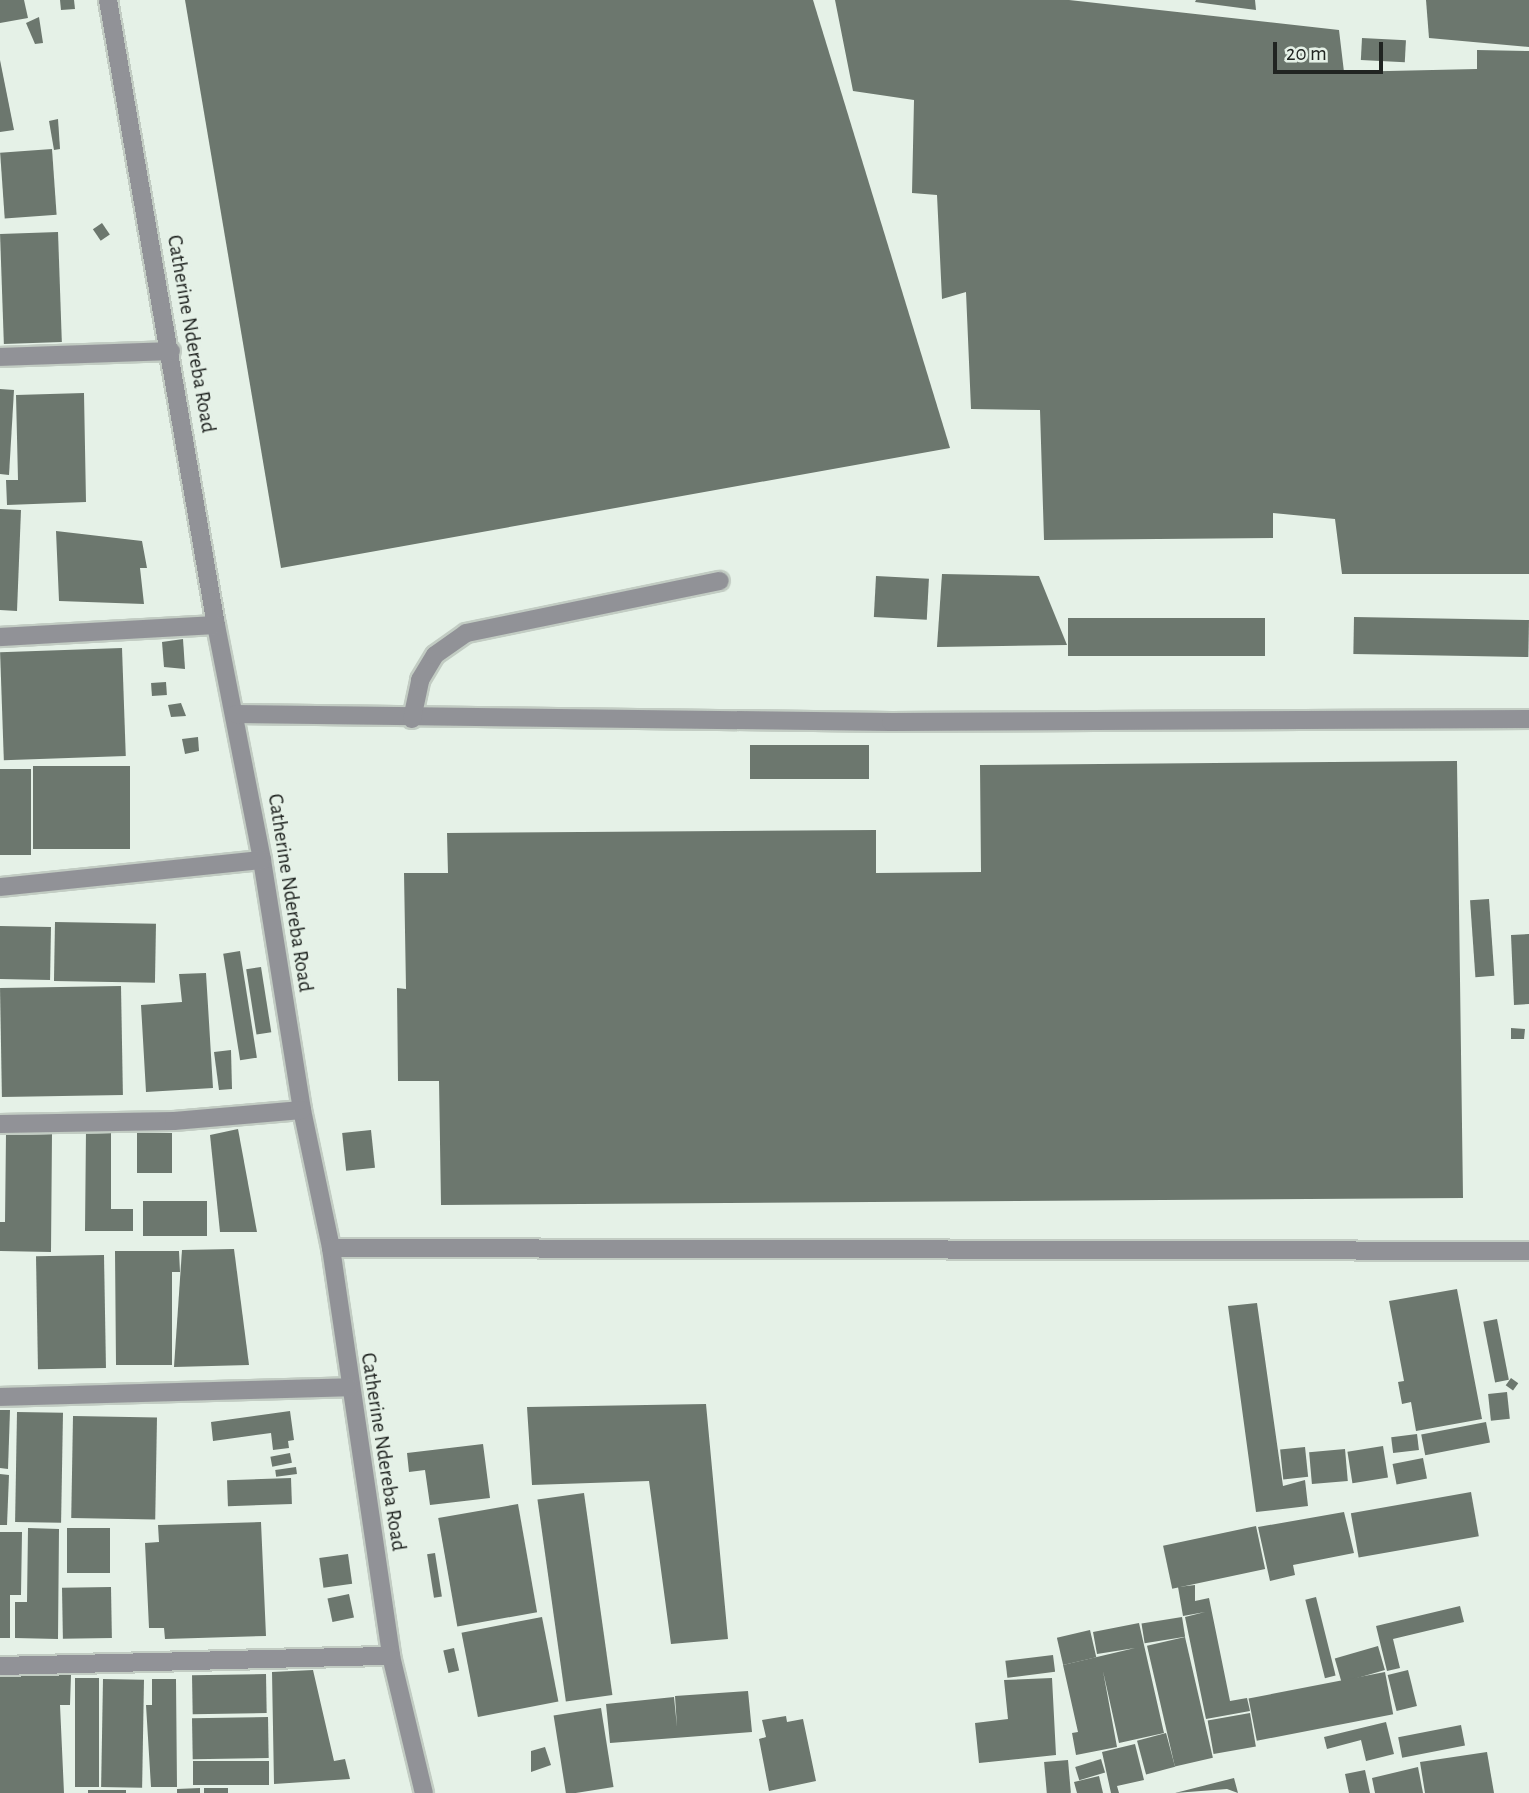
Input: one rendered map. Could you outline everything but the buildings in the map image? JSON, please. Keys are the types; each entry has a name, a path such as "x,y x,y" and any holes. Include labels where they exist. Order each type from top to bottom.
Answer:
{"street":[{"name":"Catherine Ndereba Road","path":"108,0 171,351 216,625 236,714 262,860 302,1110 331,1248 349,1387 391,1656 424,1793"},
{"path":"0,357 171,351"},
{"path":"412,719 420,680 435,655 466,633 720,581"},
{"path":"0,637 216,625"},
{"path":"236,714 412,719 1529,719"},
{"path":"0,887 262,860"},
{"path":"0,1124 174,1121 302,1110"},
{"path":"331,1248 1529,1251"},
{"path":"0,1397 349,1387"},
{"path":"0,1667 391,1656"}]}
